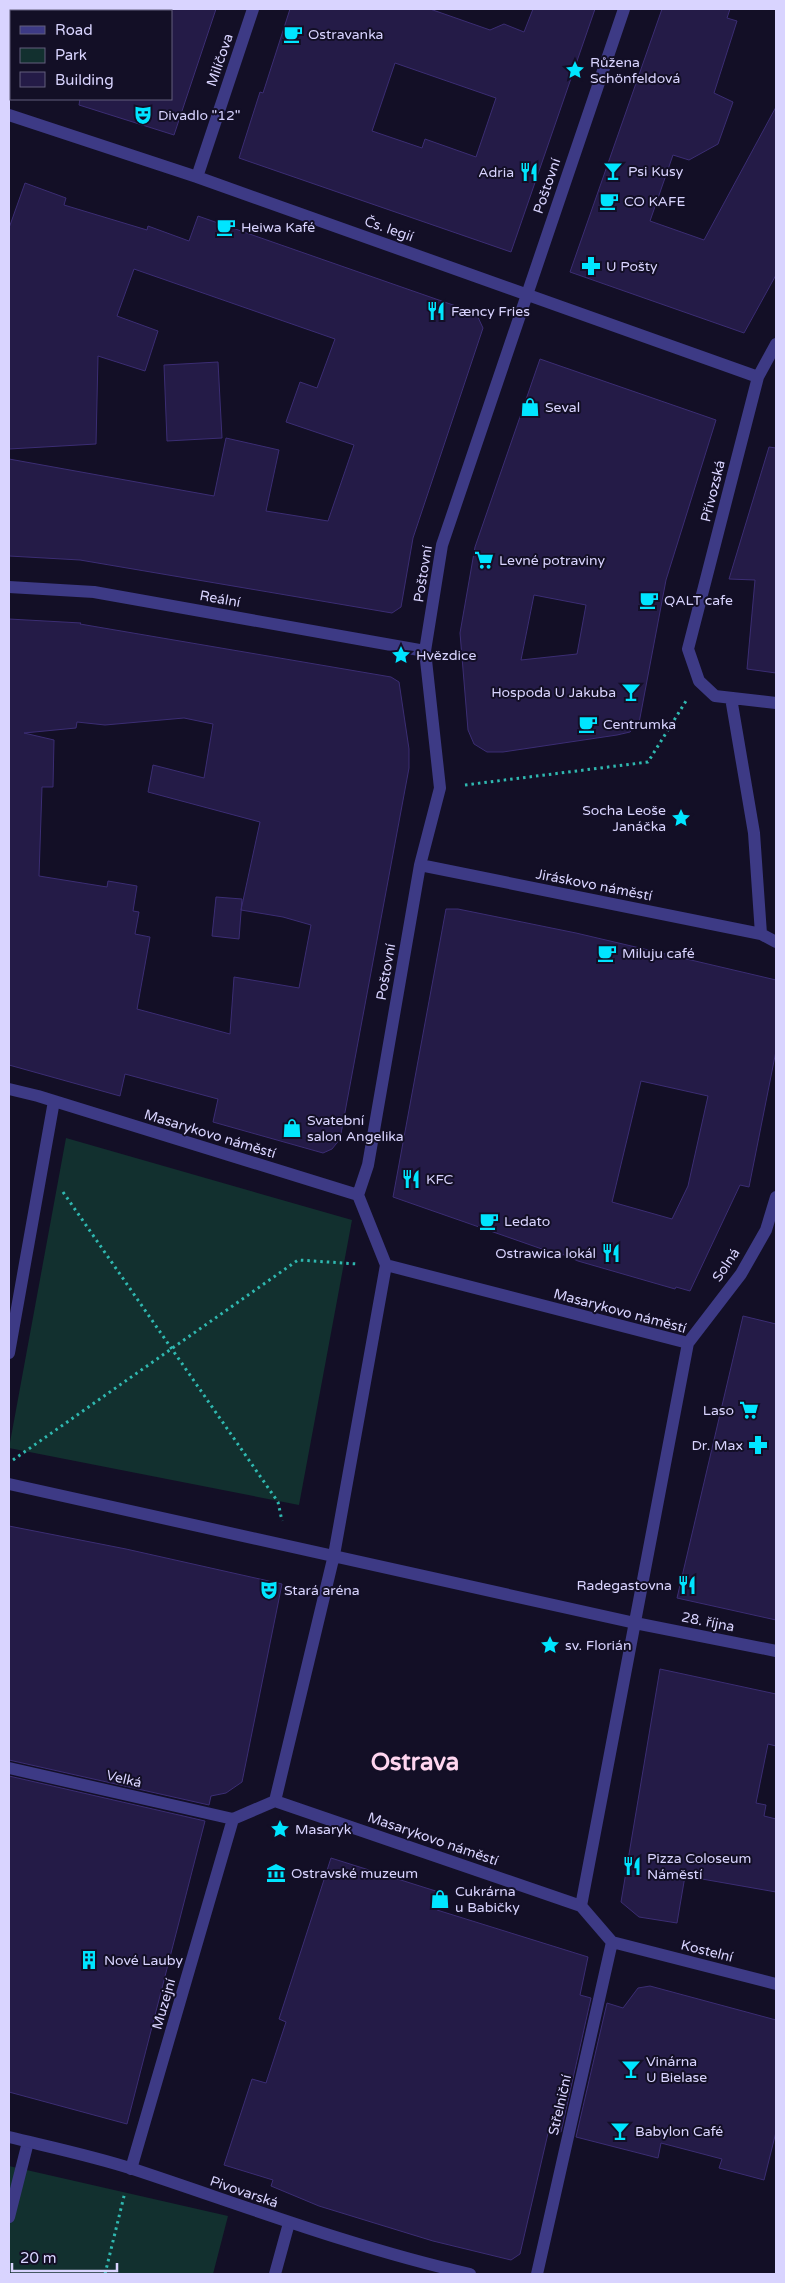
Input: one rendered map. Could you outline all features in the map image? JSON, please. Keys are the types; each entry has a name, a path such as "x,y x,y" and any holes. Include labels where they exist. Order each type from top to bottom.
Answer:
{"street":[{"name":"Milíčova","path":"197,177 253,9"},
{"name":"Poštovní","path":"358,1195 368,1165 420,865 440,788 425,651 442,545 624,9"},
{"name":"Čs. legií","path":"9,115 197,177 758,377"},
{"name":"Přívozská","path":"699,681 688,649 758,377 776,344"},
{"name":"Reální","path":"9,587 94,592 425,651"},
{"path":"699,681 715,696 776,703"},
{"path":"730,698 754,833 761,934"},
{"name":"Jiráskovo náměstí","path":"420,865 761,934 776,942"},
{"name":"Masarykovo náměstí","path":"9,1089 38,1096 358,1195"},
{"path":"9,1353 54,1102"},
{"path":"234,1819 275,1801 334,1555 386,1265 358,1195"},
{"name":"Solná","path":"688,1343 741,1274 766,1230 776,1196"},
{"name":"Masarykovo náměstí","path":"275,1801 581,1906 688,1343 386,1265"},
{"path":"9,1484 635,1623"},
{"name":"28. října","path":"635,1623 776,1650"},
{"name":"Velká","path":"9,1768 234,1819"},
{"name":"Muzejní","path":"131,2168 234,1819"},
{"path":"581,1906 612,1942"},
{"name":"Kostelní","path":"612,1942 776,1984"},
{"name":"Střelniční","path":"538,2274 612,1942"},
{"name":"Pivovarská","path":"9,2137 131,2168 289,2223 408,2260 470,2274"},
{"path":"9,2217 28,2142"},
{"path":"275,2274 289,2223"}],"path":[{"path":"440,788 648,762 699,681"},
{"path":"42,1166 58,1184 278,1502 286,1545"},
{"path":"9,1463 298,1260 386,1265"},
{"path":"104,2274 131,2168"}],"green space":[{"path":"66,1138 352,1220 299,1505 9,1448"},
{"path":"9,2166 228,2216 213,2274 9,2274"}],"building":[{"path":"216,9 174,135 79,105 80,100 172,100 171,10"},
{"path":"290,9 430,9 490,30 504,24 524,32 533,9 595,9 511,252 239,158 260,92 263,93","holes":["395,63 496,98 476,157 425,139 422,148 372,131"]},
{"path":"662,9 730,9 727,18 737,21 714,93 733,102 718,144 689,160 673,155 650,221 704,240 776,107 776,275 744,333 570,272"},
{"path":"25,183 66,198 64,205 147,230 148,226 189,241 198,216 476,313 483,328 413,538 401,607 392,613 80,560 9,556 9,459 214,496 226,438 279,450 266,511 328,521 354,445 286,422 300,382 317,388 335,339 134,269 117,316 158,331 145,371 98,356 96,444 9,449 9,228"},
{"path":"540,359 716,420 666,580 639,723 630,732 503,752 487,752 474,744 468,730 460,633 475,547","holes":["534,595 586,605 577,654 521,660"]},
{"path":"218,362 222,438 167,441 164,365"},
{"path":"769,447 776,448 776,673 747,669 755,580 729,579"},
{"path":"9,619 81,623 391,677 399,682 409,749 409,768 340,1139 332,1149 323,1153 213,1122 218,1099 125,1074 120,1096 9,1065","holes":["184,718 213,724 204,778 153,765 148,792 260,822 241,910 283,917 311,925 299,988 234,977 230,1034 137,1009 150,937 135,934 139,912 133,911 137,886 108,881 107,887 39,876 42,787 53,787 54,740 24,733 76,728 77,722 105,725"]},
{"path":"216,897 242,899 239,939 212,936"},
{"path":"446,909 458,909 576,933 776,980 776,1051 749,1187 740,1185 690,1291 676,1287 675,1289 578,1261 562,1254 562,1256 393,1197","holes":["641,1081 708,1096 688,1186 672,1219 612,1202"]},
{"path":"743,1316 776,1324 776,1620 677,1598"},
{"path":"9,1526 126,1549 282,1584 242,1782 226,1793 211,1796 209,1805 9,1760"},
{"path":"660,1669 776,1694 776,1746 768,1744 756,1803 766,1805 764,1816 776,1819 776,1892 685,1876 677,1923 639,1917 621,1902"},
{"name":"Nové Lauby","path":"9,1776 205,1821 127,2124 9,2092"},
{"path":"331,1858 442,1893 437,1910 588,1957 580,1995 591,1998 561,2132 549,2129 520,2254 511,2260 433,2241 319,2206 271,2186 273,2180 224,2165 252,2079 266,2083 286,2022 279,2019"},
{"path":"650,1986 776,2020 776,2132 764,2180 719,2168 722,2159 661,2143 658,2158 576,2137 607,2003 623,2008 638,1988"}],"place":[{"name":"Ostravanka","path":"293,34"},
{"name":"Růžena Schönfeldová","path":"575,70"},
{"name":"Divadlo \"12\"","path":"143,115"},
{"name":"Psi Kusy","path":"613,171"},
{"name":"Adria","path":"529,172"},
{"name":"CO KAFE","path":"609,201"},
{"name":"Heiwa Kafé","path":"226,227"},
{"name":"U Pošty","path":"591,266"},
{"name":"Fæncy Fries","path":"436,311"},
{"name":"Seval","path":"530,407"},
{"name":"Levné potraviny","path":"484,560"},
{"name":"QALT cafe","path":"649,600"},
{"name":"Hvězdice","path":"401,655"},
{"name":"Hospoda U Jakuba","path":"631,692"},
{"name":"Centrumka","path":"588,724"},
{"name":"Socha Leoše Janáčka","path":"681,818"},
{"name":"Miluju café","path":"607,953"},
{"name":"Svatební salon Angelika","path":"292,1128"},
{"name":"KFC","path":"411,1179"},
{"name":"Ledato","path":"489,1221"},
{"name":"Ostrawica lokál","path":"611,1253"},
{"name":"Laso","path":"749,1410"},
{"name":"Dr. Max","path":"758,1445"},
{"name":"Radegastovna","path":"687,1585"},
{"name":"Stará aréna","path":"269,1590"},
{"name":"sv. Florián","path":"550,1645"},
{"name":"Masaryk","path":"280,1829"},
{"name":"Pizza Coloseum Náměstí","path":"632,1866"},
{"name":"Ostravské muzeum","path":"276,1873"},
{"name":"Cukrárna u Babičky","path":"440,1899"},
{"name":"Nové Lauby","path":"89,1960"},
{"name":"Vinárna U Bielase","path":"631,2069"},
{"name":"Babylon Café","path":"620,2131"}],"district":[{"name":"Ostrava","path":"415,1762"}]}
